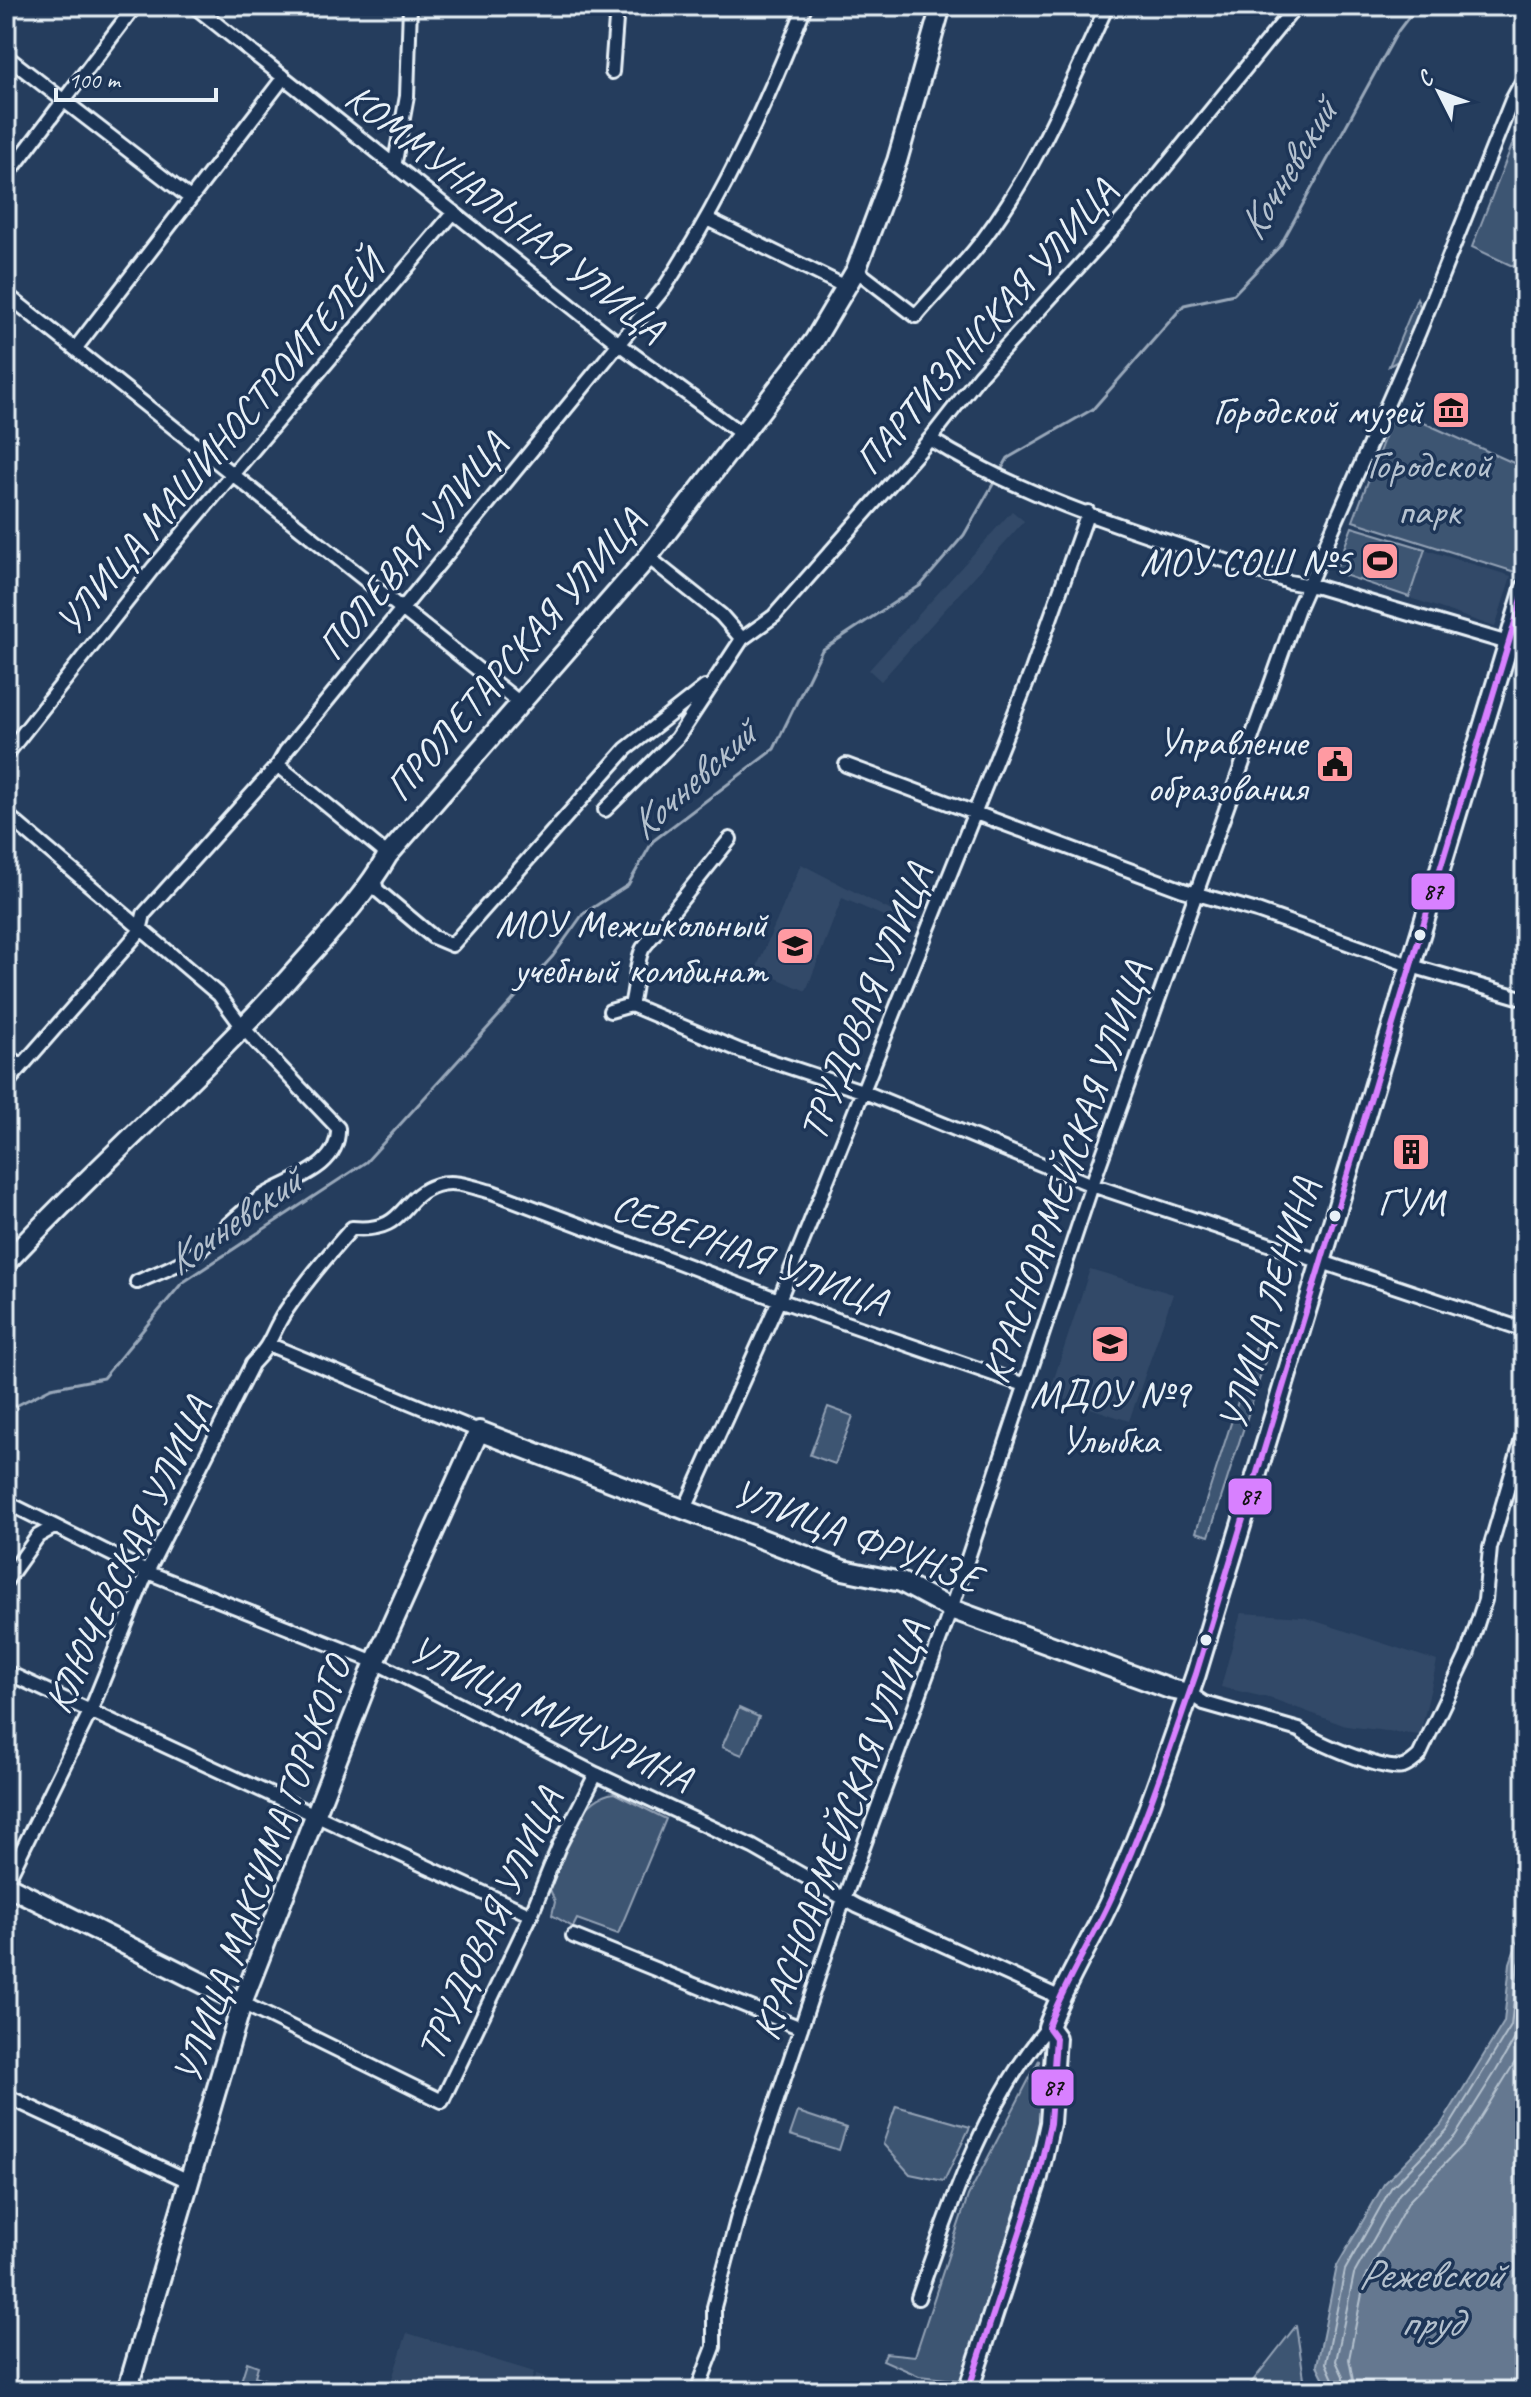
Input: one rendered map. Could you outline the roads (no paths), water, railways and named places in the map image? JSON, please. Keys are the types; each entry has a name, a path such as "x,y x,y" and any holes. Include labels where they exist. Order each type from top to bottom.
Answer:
{"street":[{"path":"6,177 135,6"},
{"name":"КОММУНАЛЬНАЯ УЛИЦА","path":"194,6 395,162 619,344 743,435"},
{"path":"395,162 407,96 410,6"},
{"path":"612,72 617,6"},
{"name":"ПОЛЕВАЯ УЛИЦА","path":"6,1084 140,931 144,914 278,765 286,751 665,287 709,220 772,89 805,6"},
{"name":"ПРОЛЕТАРСКАЯ УЛИЦА","path":"6,1263 13,1244 244,1029 374,879 388,855 648,557 814,341 856,270 897,161 941,6"},
{"path":"856,270 916,316 984,239 1013,195 1039,150 1107,6"},
{"name":"ПАРТИЗАНСКАЯ УЛИЦА","path":"605,810 677,738 742,639 774,616 930,439 980,375 1125,216 1296,6"},
{"path":"6,56 190,198"},
{"name":"КРАСНОАРМЕЙСКАЯ УЛИЦА","path":"697,2391 714,2347 714,2307 738,2216 844,1899 951,1609 1092,1185 1309,586 1419,332 1512,100 1525,76"},
{"path":"75,349 284,77"},
{"name":"УЛИЦА МАШИНОСТРОИТЕЛЕЙ","path":"6,755 154,567 454,212"},
{"path":"709,220 846,287"},
{"path":"6,294 520,703"},
{"path":"930,439 978,469 1088,512 1289,582 1516,646"},
{"name":"ТРУДОВАЯ УЛИЦА","path":"685,1509 779,1300 1032,670 1088,512"},
{"path":"648,557 721,615 742,639"},
{"name":"УЛИЦА ЛЕНИНА","path":"918,2298 954,2190 1028,2051 1048,2027 1140,1835 1189,1693 1319,1260 1516,646 1525,589"},
{"name":"ПАРТИЗАНСКАЯ УЛИЦА","path":"374,879 377,890 433,937 452,945 626,749 714,680"},
{"path":"278,765 388,855"},
{"path":"846,765 1197,893 1411,966 1525,999"},
{"path":"6,814 219,995 244,1029 338,1128 338,1139 331,1152 308,1175 264,1195 187,1259 137,1282"},
{"path":"631,1005 640,973 638,957 730,839"},
{"path":"610,1011 631,1005 741,1051 862,1091 1092,1185 1525,1330"},
{"path":"6,1055 21,1066"},
{"name":"СЕВЕРНАЯ УЛИЦА","path":"453,1183 492,1192 779,1300 1025,1385"},
{"name":"КЛЮЧЕВСКАЯ УЛИЦА","path":"6,1884 90,1712 147,1572 252,1364 270,1345 283,1315 352,1228 374,1230 390,1224 434,1185 453,1183"},
{"name":"УЛИЦА ФРУНЗЕ","path":"270,1345 479,1431 843,1570 901,1582 951,1609 1170,1689 1189,1693 1204,1703 1299,1730 1312,1739 1396,1767 1406,1767 1419,1756 1467,1655 1485,1600 1490,1548 1525,1429"},
{"name":"УЛИЦА МАКСИМА ГОРЬКОГО","path":"127,2391 242,2003 375,1662 479,1431"},
{"name":"УЛИЦА МИЧУРИНА","path":"6,1502 147,1572 375,1662 596,1774 753,1847 844,1899 1061,1998"},
{"path":"6,1581 38,1536 54,1527"},
{"path":"6,1672 531,1915"},
{"name":"ТРУДОВАЯ УЛИЦА","path":"242,2003 442,2101 531,1915 559,1846 596,1774"},
{"path":"6,1884 242,2003"},
{"path":"573,1936 801,2028"},
{"path":"968,2391 1044,2150 1056,2038 1048,2027"},
{"path":"6,2096 191,2182"}],"water":[{"name":"Режевской пруд","path":"1525,1920 1525,2391 1325,2391 1325,2381 1317,2365 1337,2266 1384,2184 1441,2125 1504,2022 1510,1963"}],"waterway":[{"name":"Кочневский","path":"1000,472 1008,458 1093,409 1184,305 1234,294 1280,246 1398,31 1417,6"},
{"name":"Кочневский","path":"6,1411 51,1388 103,1378 182,1283 366,1162 553,956 583,914 628,885 653,841 774,749 822,650 921,585 964,535 996,479"}],"place":[{"name":"Городской музей","path":"1451,410"},
{"name":"МОУ СОШ №5","path":"1380,561"},
{"name":"Управление образования","path":"1335,764"},
{"name":"МОУ Межшкольный учебный комбинат","path":"795,946"},
{"name":"ГУМ","path":"1411,1152"},
{"name":"МДОУ №9 Улыбка","path":"1110,1344"}],"park label":[{"name":"Городской парк","path":"1429,487"}]}
